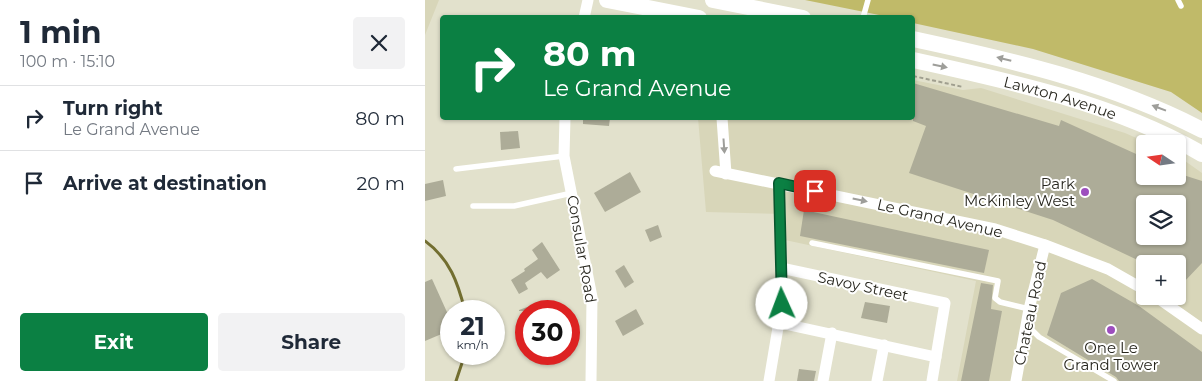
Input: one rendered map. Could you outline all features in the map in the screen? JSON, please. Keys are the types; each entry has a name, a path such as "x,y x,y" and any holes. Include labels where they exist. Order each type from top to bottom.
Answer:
{"main road":[{"path":"607,0 684,15"},
{"path":"713,0 788,15"},
{"name":"Lawton Avenue","path":"915,39 1015,62 1111,91 1167,112 1202,130"},
{"name":"Lawton Avenue","path":"915,60 968,72 1125,116 1202,154"}],"street":[{"path":"585,15 588,0"},
{"name":"Consular Road","path":"565,120 564,156 593,296 591,381"},
{"name":"Le Grand Avenue","path":"722,120 721,173 779,183 995,229 1045,245 1108,269 1136,285"},
{"path":"769,381 780,323 779,183"},
{"name":"Chateau Road","path":"1016,381 1029,309 1045,245"},
{"name":"Savoy Street","path":"781,268 945,303 935,357"},
{"path":"1168,305 1202,329"},
{"path":"780,323 935,357 932,381"},
{"path":"823,381 832,333"},
{"path":"877,381 884,345"}],"lane":[{"path":"864,15 868,0"},
{"path":"456,169 564,156"},
{"path":"473,206 514,206 572,193"},
{"path":"811,242 998,281 995,298 1000,302 1029,309"},
{"path":"1026,324 1039,337 1114,381"}],"path":[{"path":"915,76 963,87"}],"shaded area":[{"path":"425,0 439,0 425,35"},
{"path":"805,0 1202,0 1202,113 1171,92 1033,49 915,23 915,15 879,15"},
{"path":"915,80 963,90 981,88 1125,133 1136,138 1136,185 1186,185 1186,162 1202,173 1202,381 957,381 976,281 785,240 784,214 706,212 698,120 915,120"}],"building":[{"name":"Park McKinley West","path":"915,84 1059,126 1061,120 1136,154 1136,185 1186,185 1186,176 1202,181 1202,263 1186,280 1186,255 1136,255 1136,259 1053,220 909,173 926,126 913,121 915,120"},
{"path":"583,120 610,120 609,126 583,124"},
{"path":"518,131 520,148 501,150 500,132"},
{"path":"630,172 641,192 605,212 594,193"},
{"path":"443,180 446,196 425,201 425,184"},
{"path":"804,210 989,250 984,273 800,236"},
{"path":"658,225 662,237 650,242 645,230"},
{"path":"542,242 560,270 547,279 541,272 525,283 528,289 519,294 511,280 538,259 532,250"},
{"path":"624,265 634,282 625,288 615,271"},
{"path":"432,279 442,300 440,335 425,341 425,282"},
{"name":"One Le Grand Tower","path":"1092,279 1139,306 1202,352 1202,381 1119,381 1116,377 1047,335 1061,293"},
{"path":"981,283 993,285 991,309 1002,311 989,381 961,381"},
{"path":"865,302 890,306 887,323 861,318"},
{"path":"636,309 644,324 623,336 615,321"},
{"path":"799,369 816,371 814,381 797,381"}],"waterway":[{"path":"425,241 441,256 452,272 462,300"},
{"path":"456,381 461,365"}],"place":[{"name":"Park McKinley West","path":"1085,192"},
{"name":"One Le Grand Tower","path":"1111,330"}],"route":[{"path":"782,304 779,183 815,191"}]}
